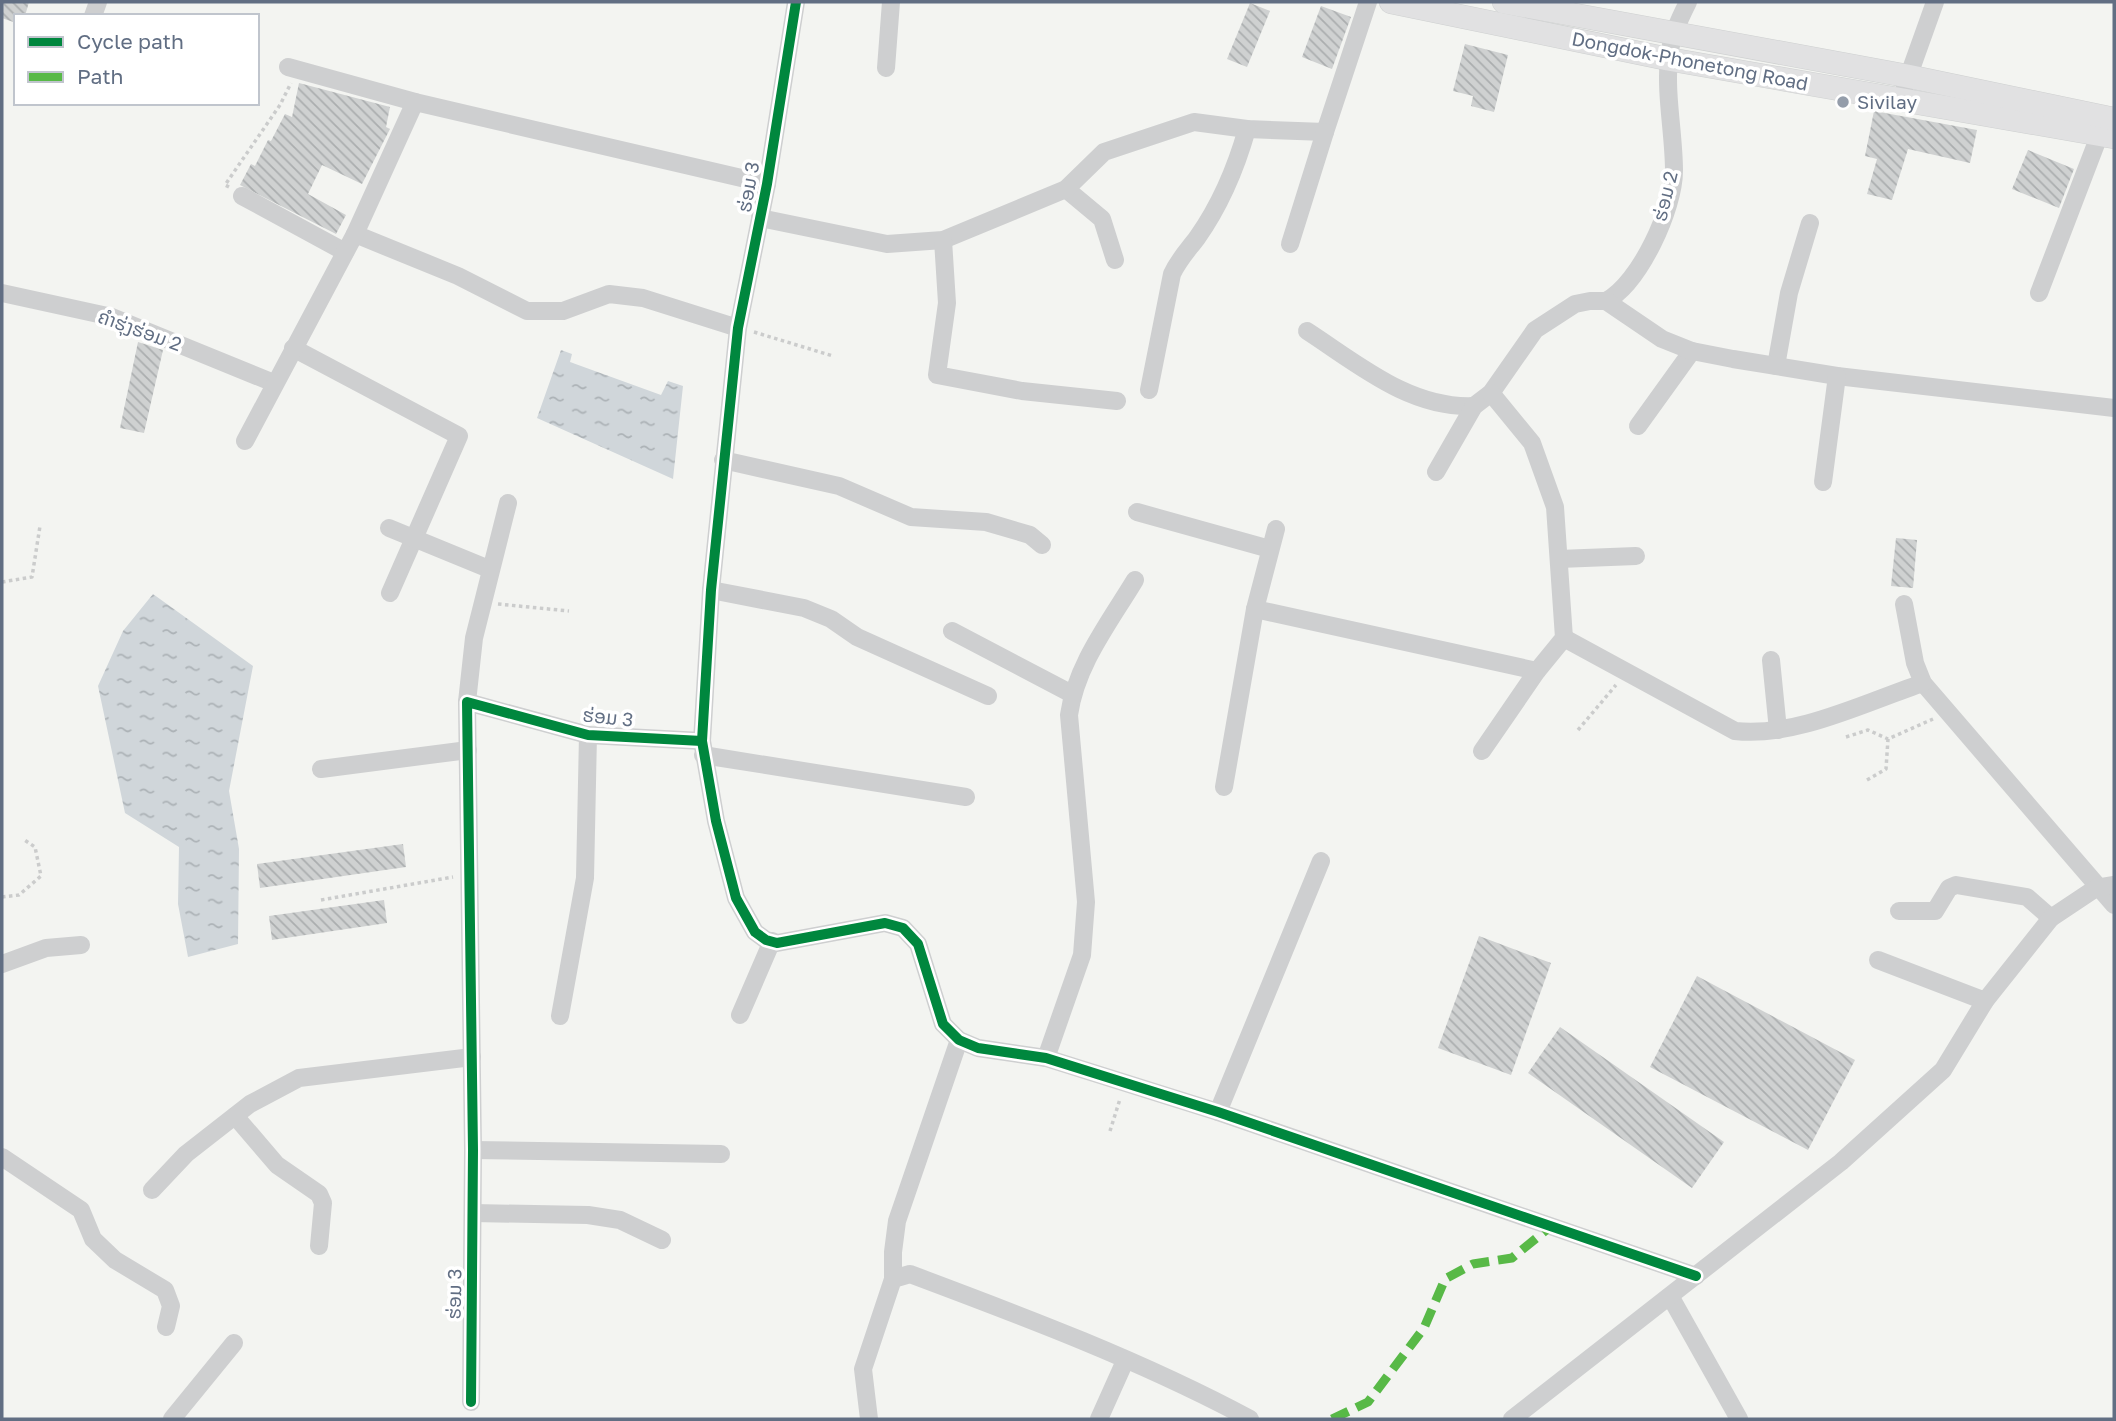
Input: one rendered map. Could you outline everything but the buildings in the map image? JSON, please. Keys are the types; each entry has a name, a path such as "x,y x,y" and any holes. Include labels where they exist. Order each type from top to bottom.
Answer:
{"main road":[{"name":"Dongdok-Phonetong Road","path":"1391,2 1668,59 1903,99 2108,127"},
{"name":"Dongdok-Phonetong Road","path":"1504,2 1907,76 2108,127"}],"street":[{"name":"ຮ່ອມ 3","path":"471,1402 473,1150 467,702 588,735 702,748 723,460 738,328 767,184 796,2"},
{"path":"886,68 891,2"},
{"path":"1290,244 1368,2"},
{"name":"ຮ່ອມ 2","path":"1606,301 1624,288 1647,254 1667,204 1674,174 1668,59 1674,32 1688,2"},
{"path":"1903,99 1907,76 1935,2"},
{"path":"293,69 415,102 767,184"},
{"path":"245,442 355,234 415,102"},
{"path":"760,218 887,244 943,240 1066,189 1104,152 1194,121 1247,129 1325,132"},
{"path":"2039,293 2108,127"},
{"path":"1149,390 1172,274 1229,183 1247,129"},
{"path":"1066,189 1102,219 1115,260"},
{"path":"242,196 345,252"},
{"path":"1776,366 1789,293 1810,223"},
{"path":"355,234 458,276 527,311 563,311 609,294 643,298 738,328"},
{"path":"943,240 947,303 937,375 1022,391 1117,401"},
{"name":"ຄໍາຮຸ່ງຮ່ອມ 2","path":"2,293 112,317 274,383"},
{"path":"1436,472 1474,406 1491,393 1535,330 1575,304 1606,301 1642,327 1692,351 1837,376 2114,408"},
{"path":"1307,331 1399,390 1434,402 1474,406"},
{"path":"293,348 459,436 390,593"},
{"path":"1638,426 1692,351"},
{"path":"1823,482 1837,376"},
{"path":"1482,751 1536,671 1564,638 1555,507 1532,443 1491,393"},
{"path":"723,460 839,486 911,517 986,523 1030,535 1042,545"},
{"path":"467,702 474,638 489,569 508,503"},
{"path":"1137,512 1270,549"},
{"path":"389,528 416,536 489,569"},
{"path":"1224,787 1255,609 1276,529"},
{"path":"1559,559 1636,556"},
{"path":"1046,1058 1082,955 1086,902 1069,715 1072,694 1079,674 1135,580"},
{"path":"712,590 804,608 869,642 988,696"},
{"path":"1903,604 1915,663 1923,683 2105,886 2114,905"},
{"path":"1255,609 1536,671"},
{"path":"952,631 1072,694"},
{"path":"1564,638 1735,731 1753,733 1778,730 1923,683"},
{"path":"1771,660 1778,730"},
{"path":"560,1016 585,878 588,735"},
{"path":"966,797 702,748 736,898 747,922 755,932 772,941 790,942 885,923 902,928 918,944 943,1024 959,1040 978,1048 1046,1058 1218,1112 1696,1276"},
{"path":"321,769 468,750"},
{"path":"1218,1112 1321,861"},
{"path":"1899,911 1935,911 1949,888 1956,885 2027,897 2051,918"},
{"path":"1512,1419 1841,1162 1944,1070 1985,1001 2051,918 2105,886"},
{"path":"740,1016 772,941"},
{"path":"2,964 46,948 81,945"},
{"path":"1878,961 1985,1001"},
{"path":"869,1419 863,1369 893,1279 892,1252 897,1220 959,1040"},
{"path":"152,1190 186,1154 250,1104 299,1078 472,1057"},
{"path":"235,1116 277,1165 319,1194 323,1203 319,1246"},
{"path":"473,1150 721,1154"},
{"path":"2,1157 81,1210 93,1239 115,1260 165,1290 171,1306 166,1327"},
{"path":"473,1213 588,1215 621,1220 662,1240"},
{"path":"893,1279 910,1274 1010,1311 1198,1391 1250,1419"},
{"path":"1670,1296 1739,1419"},
{"path":"172,1419 234,1343"},
{"path":"1100,1419 1125,1361"}],"path":[{"path":"242,196 225,185 281,106 293,69"},
{"path":"738,328 833,356"},
{"path":"2,582 32,577 40,526"},
{"path":"482,603 569,611"},
{"path":"1578,730 1626,673"},
{"path":"1846,737 1868,730 1888,738 1948,713"},
{"path":"1867,780 1886,769 1888,738"},
{"path":"2,897 19,895 41,876 35,847 23,839"},
{"path":"321,900 469,874"},
{"path":"1110,1131 1125,1084"}],"water":[{"path":"561,350 572,354 570,362 661,395 668,381 683,386 673,479 537,418"},
{"path":"153,594 253,666 229,791 239,849 238,944 188,957 178,904 179,847 125,813 98,686 123,631"}],"marked path":[{"path":"1332,1419 1368,1402 1424,1328 1445,1279 1473,1264 1512,1258 1550,1227"}],"cycle path":[{"path":"796,2 767,184 738,328 711,590 702,741 716,821 736,898 755,932 766,940 777,943 885,923 903,928 918,944 943,1024 959,1040 978,1048 1046,1058 1218,1112 1696,1276"},
{"path":"471,1402 473,1150 467,702 588,735 702,741"}],"place":[{"name":"Sivilay","path":"1843,102"}]}
